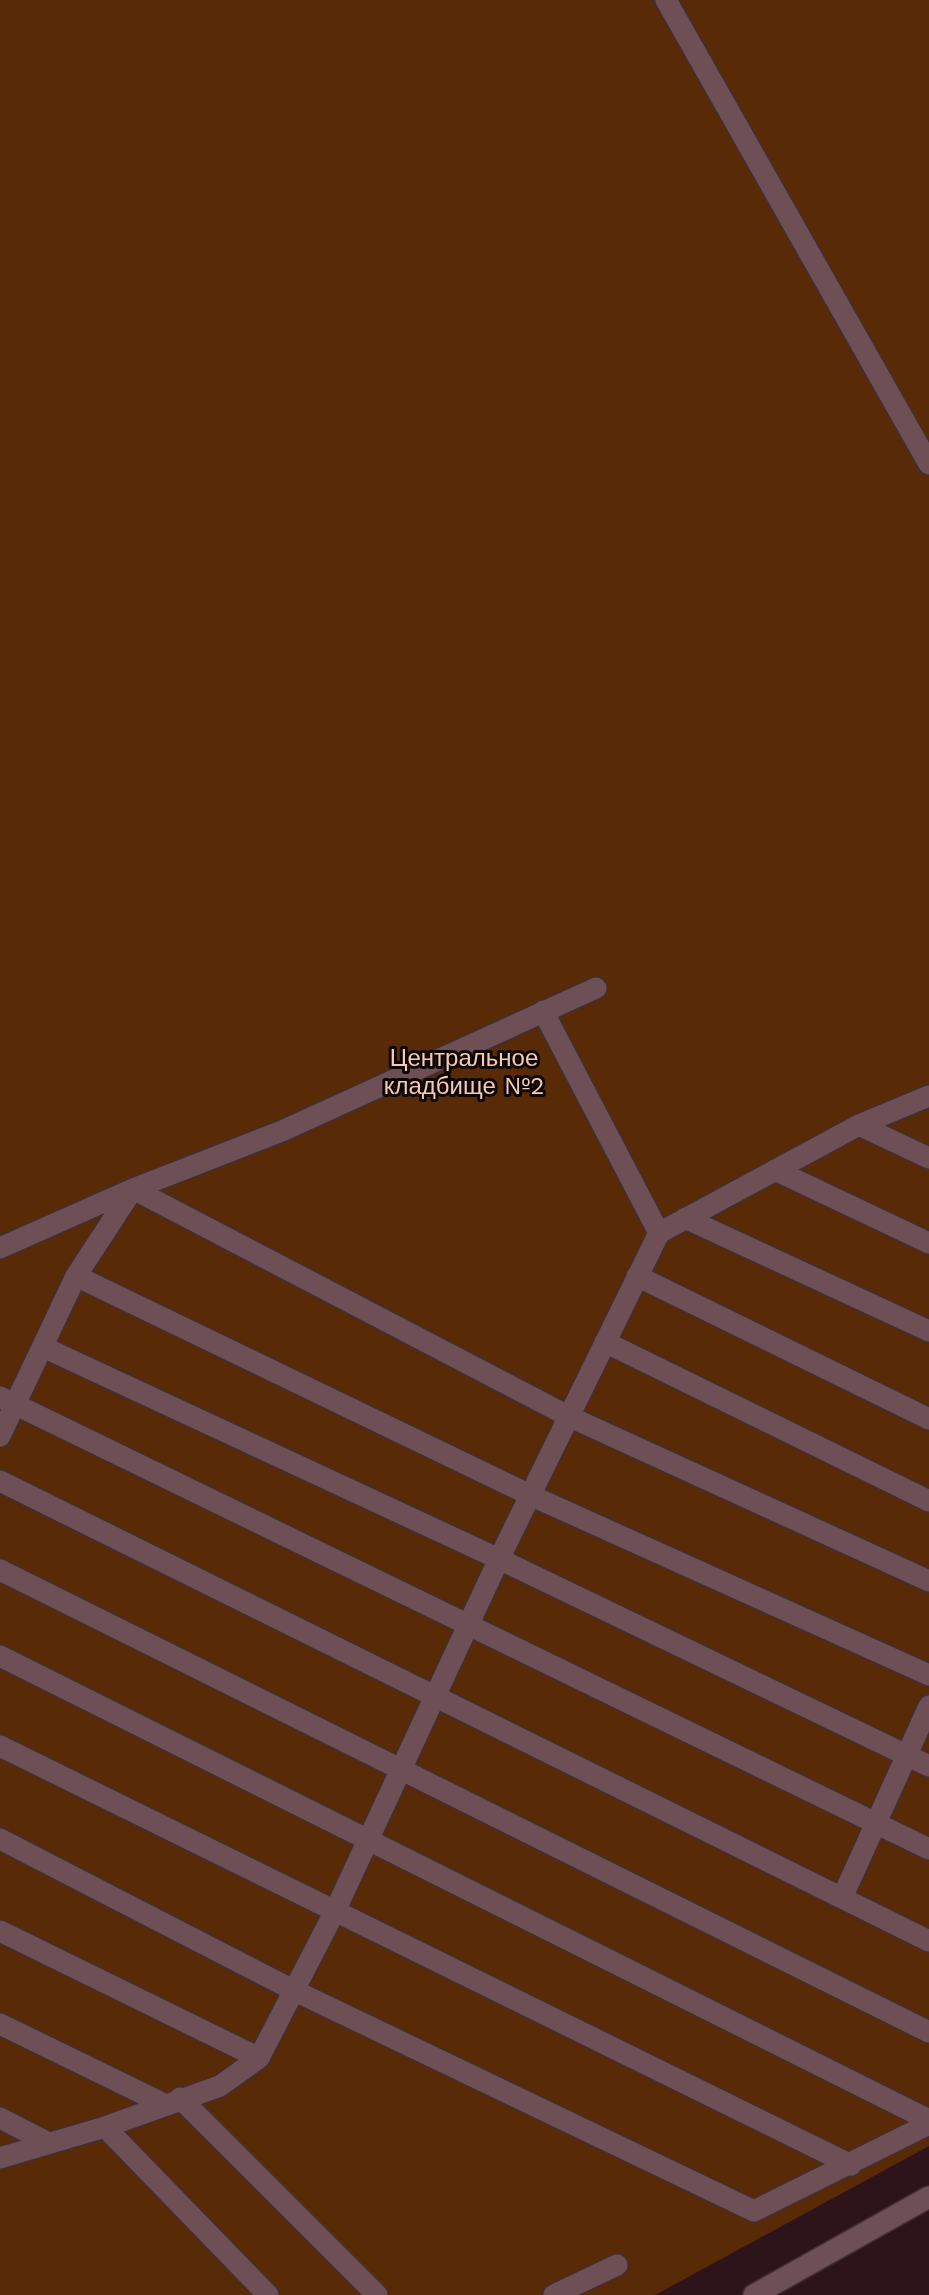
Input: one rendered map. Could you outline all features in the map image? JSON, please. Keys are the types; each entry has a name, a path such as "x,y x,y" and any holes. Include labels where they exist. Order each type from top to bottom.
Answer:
{"street":[{"path":"666,0 929,464"},
{"path":"0,1248 132,1189 282,1131 596,988"},
{"path":"542,1011 659,1233"},
{"path":"0,2158 105,2127 172,2101 220,2087 259,2058 335,1911 437,1698 499,1559 659,1233 859,1125 929,1096"},
{"path":"859,1125 929,1158"},
{"path":"775,1170 929,1242"},
{"path":"0,1436 8,1400 43,1347 76,1276 132,1189"},
{"path":"132,1189 568,1416 929,1581"},
{"path":"685,1219 929,1331"},
{"path":"76,1276 532,1496 929,1675"},
{"path":"637,1276 929,1419"},
{"path":"605,1342 929,1501"},
{"path":"43,1347 499,1559 929,1766"},
{"path":"8,1400 929,1849"},
{"path":"0,1482 929,1941"},
{"path":"0,1570 929,2032"},
{"path":"0,1656 929,2122"},
{"path":"842,1898 929,1706"},
{"path":"0,1746 851,2165"},
{"path":"0,1839 293,1990 754,2211 851,2165 929,2122"},
{"path":"0,1931 259,2058"},
{"path":"0,2024 172,2101 377,2295"},
{"path":"0,2118 47,2142"},
{"path":"105,2127 268,2295"},
{"path":"754,2295 929,2197"},
{"path":"554,2295 617,2265"}],"green space":[{"name":"Центральное кладбище №2","path":"0,0 929,0 929,2146 655,2295 0,2295"}]}
